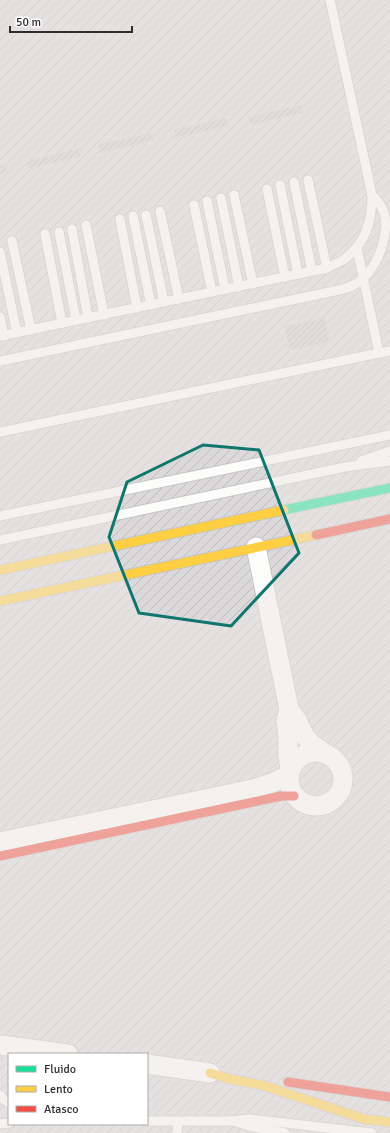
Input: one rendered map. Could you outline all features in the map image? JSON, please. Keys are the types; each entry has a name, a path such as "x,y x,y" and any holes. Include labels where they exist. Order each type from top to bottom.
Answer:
{"street":[{"path":"0,570 390,488"},
{"path":"0,601 390,519"},
{"path":"256,547 290,709 304,735 314,745 332,758 338,763 342,770 343,785 336,799 329,804 322,806 314,807 307,805 294,796 291,789 289,781 292,766 303,755 318,752 326,754"},
{"path":"290,709 286,721 290,772"},
{"path":"0,842 253,789 272,783 290,772"},
{"path":"0,856 281,796 294,796"},
{"path":"0,1045 60,1053"},
{"path":"148,1064 210,1073 230,1079 262,1085 364,1119 390,1122"},
{"path":"210,1073 230,1071 264,1076"},
{"path":"278,1079 303,1086 390,1098"}],"lane":[{"path":"0,318 2,336 327,268 343,259 357,248 367,229 372,212 372,195 330,0"},
{"path":"308,180 327,268"},
{"path":"294,182 312,271"},
{"path":"280,185 298,274"},
{"path":"267,189 285,277"},
{"path":"234,195 253,284"},
{"path":"0,361 350,287 363,278 372,269 380,254 386,237 387,225 385,214 379,203 372,195"},
{"path":"221,198 239,287"},
{"path":"207,201 225,289"},
{"path":"194,205 212,292"},
{"path":"160,211 179,299"},
{"path":"146,214 164,302"},
{"path":"133,216 151,305"},
{"path":"120,219 137,308"},
{"path":"86,225 104,315"},
{"path":"72,229 88,318"},
{"path":"59,232 76,320"},
{"path":"45,234 62,323"},
{"path":"12,241 31,330"},
{"path":"357,248 379,353"},
{"path":"0,252 16,333"},
{"path":"0,432 390,351"},
{"path":"0,516 390,435"},
{"path":"345,467 390,451"},
{"path":"0,540 345,467 390,461"},
{"path":"0,1095 8,1102"},
{"path":"148,1121 231,1121 248,1119 372,1133"},
{"path":"177,1133 178,1121"},
{"path":"231,1121 286,1133 300,1125"}],"highlighted area":[{"path":"203,445 259,450 299,553 231,626 139,613 109,537 127,482"}],"shaded area":[{"path":"0,0 390,0 390,1133 0,1133"}],"building":[{"path":"301,105 303,113 250,125 248,117"},
{"path":"227,118 229,126 176,138 174,130"},
{"path":"151,133 153,141 100,153 98,144"},
{"path":"79,149 81,157 28,169 27,161"},
{"path":"6,164 8,172 0,174 0,166"},
{"path":"325,318 330,342 289,350 285,326"}],"traffic: fast":[{"path":"284,510 390,488"}],"traffic: slow":[{"path":"0,570 284,510"},
{"path":"0,601 316,535"},
{"path":"210,1073 230,1079 262,1085 364,1119 390,1122"}],"traffic: jam":[{"path":"316,535 390,519"},
{"path":"0,856 281,796 294,796"},
{"path":"288,1082 390,1097"}]}
